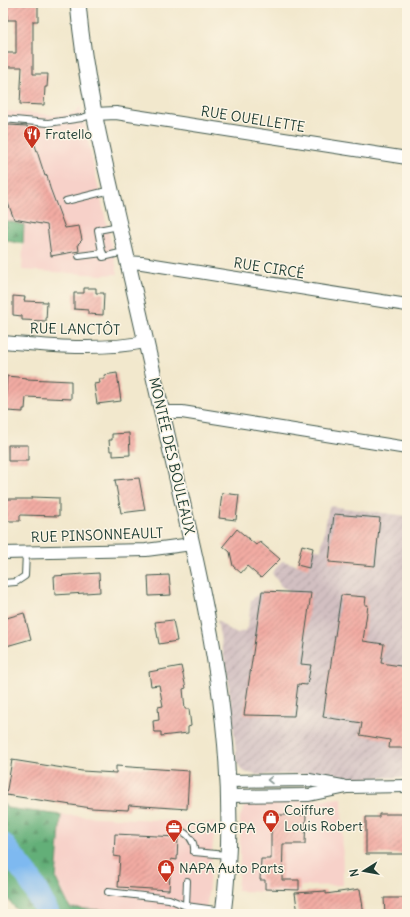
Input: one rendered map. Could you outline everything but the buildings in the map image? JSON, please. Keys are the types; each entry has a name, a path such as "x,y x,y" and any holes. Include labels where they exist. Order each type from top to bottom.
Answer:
{"street":[{"name":"MONTÉE DES BOULEAUX","path":"78,3 85,61 94,114 110,190 207,612 219,683 229,789 229,856 223,912"},
{"name":"RUE OUELLETTE","path":"94,114 116,113 407,158"},
{"name":"RUE CIRCÉ","path":"126,257 146,263 407,305"},
{"name":"RUE LANCTÔT","path":"3,342 50,345 116,346 146,342"},
{"path":"162,412 182,412 407,448"},
{"name":"RUE PINSONNEAULT","path":"3,553 146,550 192,544"},
{"path":"229,789 309,780 347,787 407,786"}],"lane":[{"path":"3,119 48,123 82,118 94,114"},
{"path":"66,201 110,190"},
{"path":"102,253 98,230 119,226"},
{"path":"79,256 102,253 104,256 126,257"},
{"path":"3,583 16,582 25,576 26,552"},
{"path":"179,830 194,843 194,852 229,856"},
{"path":"186,906 187,881"},
{"path":"108,892 169,899 186,906 223,912"}],"shaded area":[{"path":"80,106 118,274 102,275 22,270 24,225 3,220 3,111 52,115 69,114 77,111"},
{"path":"329,506 407,516 407,582 405,596 407,610 407,777 358,778 306,774 256,775 245,772 240,768 237,762 228,678 217,620 231,631 237,633 245,631 248,627 251,600 262,591 291,592 281,586 272,573 282,561 309,568 313,548 321,550"},
{"path":"342,798 343,885 301,886 301,891 296,893 237,891 240,859 240,817 245,806 250,802 257,801"},
{"path":"61,815 215,823 206,914 120,914 120,911 70,908 56,879"}],"green space":[{"path":"3,220 24,225 23,244 3,240"},
{"path":"3,803 7,808 61,815 56,879 70,908 120,911 120,914 20,914 3,893"}],"waterway":[{"path":"3,845 28,876 48,914"}],"place":[{"name":"Fratello","path":"32,149"},
{"name":"Coiffure Louis Robert","path":"271,833"},
{"name":"CGMP CPA","path":"174,843"},
{"name":"NAPA Auto Parts","path":"166,883"}]}
